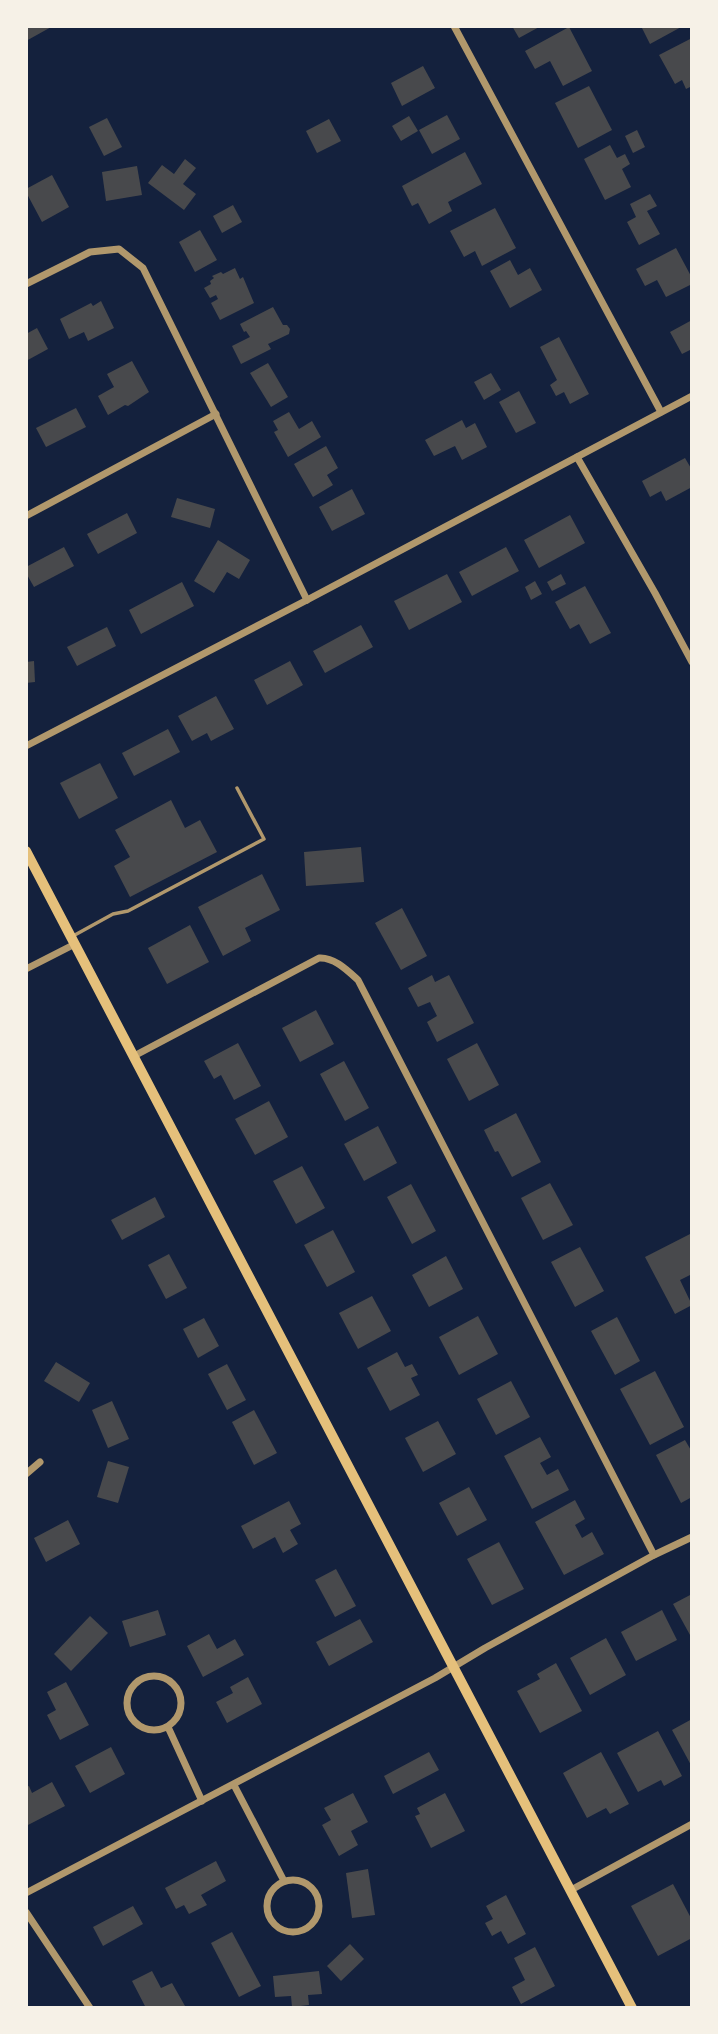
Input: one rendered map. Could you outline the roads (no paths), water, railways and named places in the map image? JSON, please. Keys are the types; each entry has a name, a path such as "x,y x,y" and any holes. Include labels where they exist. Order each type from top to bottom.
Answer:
{"main road":[{"path":"26,851 632,2008"}],"street":[{"path":"454,26 661,412"},
{"path":"26,284 90,252 119,249 143,268 307,600"},
{"path":"26,746 692,396"},
{"path":"26,516 216,414"},
{"path":"578,457 692,662"},
{"path":"26,969 73,941"},
{"path":"134,1056 319,958 327,957 358,979 654,1555"},
{"path":"26,1474 40,1462"},
{"path":"26,1893 234,1785 654,1555 692,1537"},
{"path":"146,1676 164,1677 172,1681 177,1688 182,1705 175,1721 168,1727 150,1730 134,1721 127,1704 131,1687 138,1680 146,1676"},
{"path":"168,1727 202,1801"},
{"path":"234,1785 284,1881"},
{"path":"571,1890 692,1824"},
{"path":"292,1880 309,1885 318,1899 317,1916 313,1924 298,1932 281,1930 274,1925 267,1909 270,1892 284,1881 292,1880"},
{"path":"26,1912 90,2008"}],"lane":[{"path":"73,941 113,914 128,911 264,839 237,788"}]}
